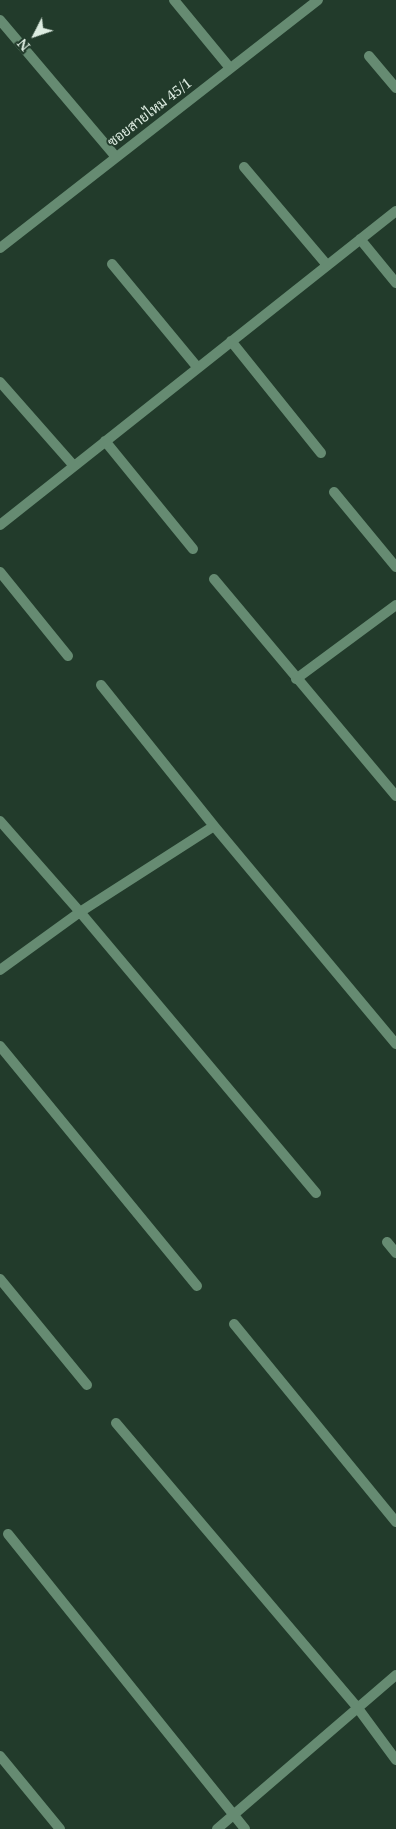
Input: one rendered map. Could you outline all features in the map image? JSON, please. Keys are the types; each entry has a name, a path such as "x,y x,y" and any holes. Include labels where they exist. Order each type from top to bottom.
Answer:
{"street":[{"path":"174,0 230,68"},
{"name":"ซอยสายไหม 45/1","path":"0,248 318,0"},
{"path":"0,20 116,157"},
{"path":"369,56 396,88"},
{"path":"244,168 327,265"},
{"path":"0,525 396,211"},
{"path":"360,239 396,283"},
{"path":"112,264 198,368"},
{"path":"231,342 321,454"},
{"path":"0,382 74,466"},
{"path":"105,441 193,549"},
{"path":"334,492 396,567"},
{"path":"0,572 68,656"},
{"path":"214,579 396,796"},
{"path":"296,679 396,605"},
{"path":"101,685 214,826 396,1044"},
{"path":"0,820 80,912 316,1194"},
{"path":"0,970 80,912 214,826"},
{"path":"0,1046 197,1286"},
{"path":"387,1242 396,1253"},
{"path":"0,1279 87,1386"},
{"path":"234,1324 396,1522"},
{"path":"116,1423 357,1707 396,1760"},
{"path":"8,1534 245,1829"},
{"path":"216,1829 234,1816 396,1675"},
{"path":"0,1756 60,1829"}]}
